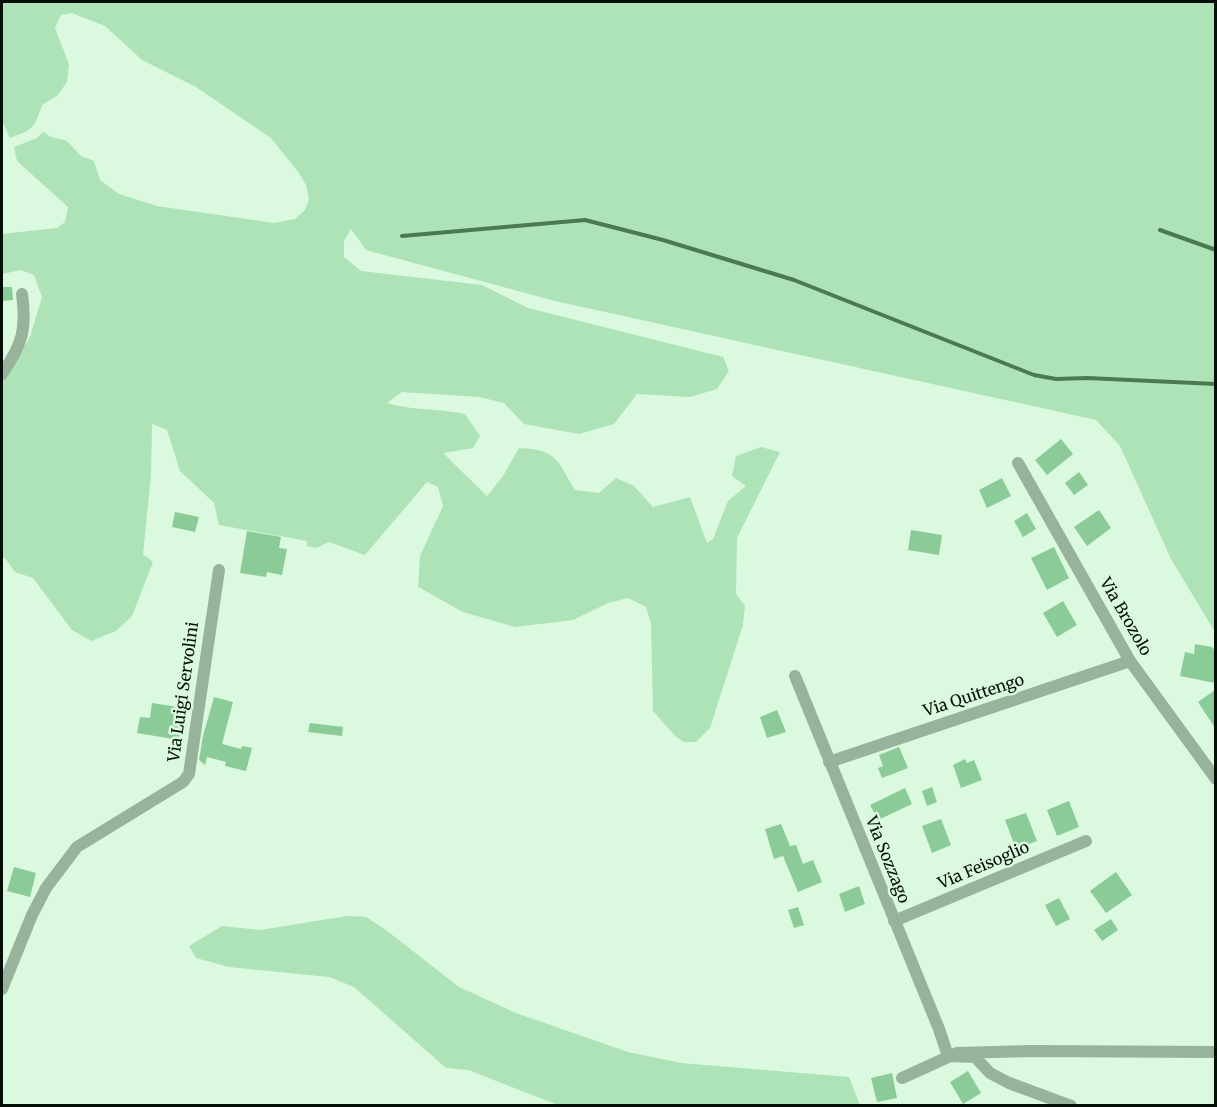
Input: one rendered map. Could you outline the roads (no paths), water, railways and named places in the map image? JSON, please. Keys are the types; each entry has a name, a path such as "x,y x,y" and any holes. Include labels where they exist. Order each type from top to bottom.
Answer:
{"street":[{"path":"2,374 17,351 24,327 22,294"},
{"name":"Via Brozolo","path":"1018,463 1130,661 1215,779"},
{"name":"Via Luigi Servolini","path":"2,989 32,915 46,888 77,847 183,782 189,774 219,570"},
{"name":"Via Quittengo","path":"829,762 1130,661"},
{"name":"Via Sozzago","path":"795,676 948,1056"},
{"name":"Via Feisoglio","path":"894,921 1086,841"},
{"path":"902,1078 957,1053 1215,1052"},
{"path":"948,1056 975,1057 990,1073 1009,1083 1071,1106"}],"waterway":[{"path":"402,236 585,220 663,240 794,280 1034,375 1056,379 1087,378 1216,384"},
{"path":"1160,230 1216,250"}]}
